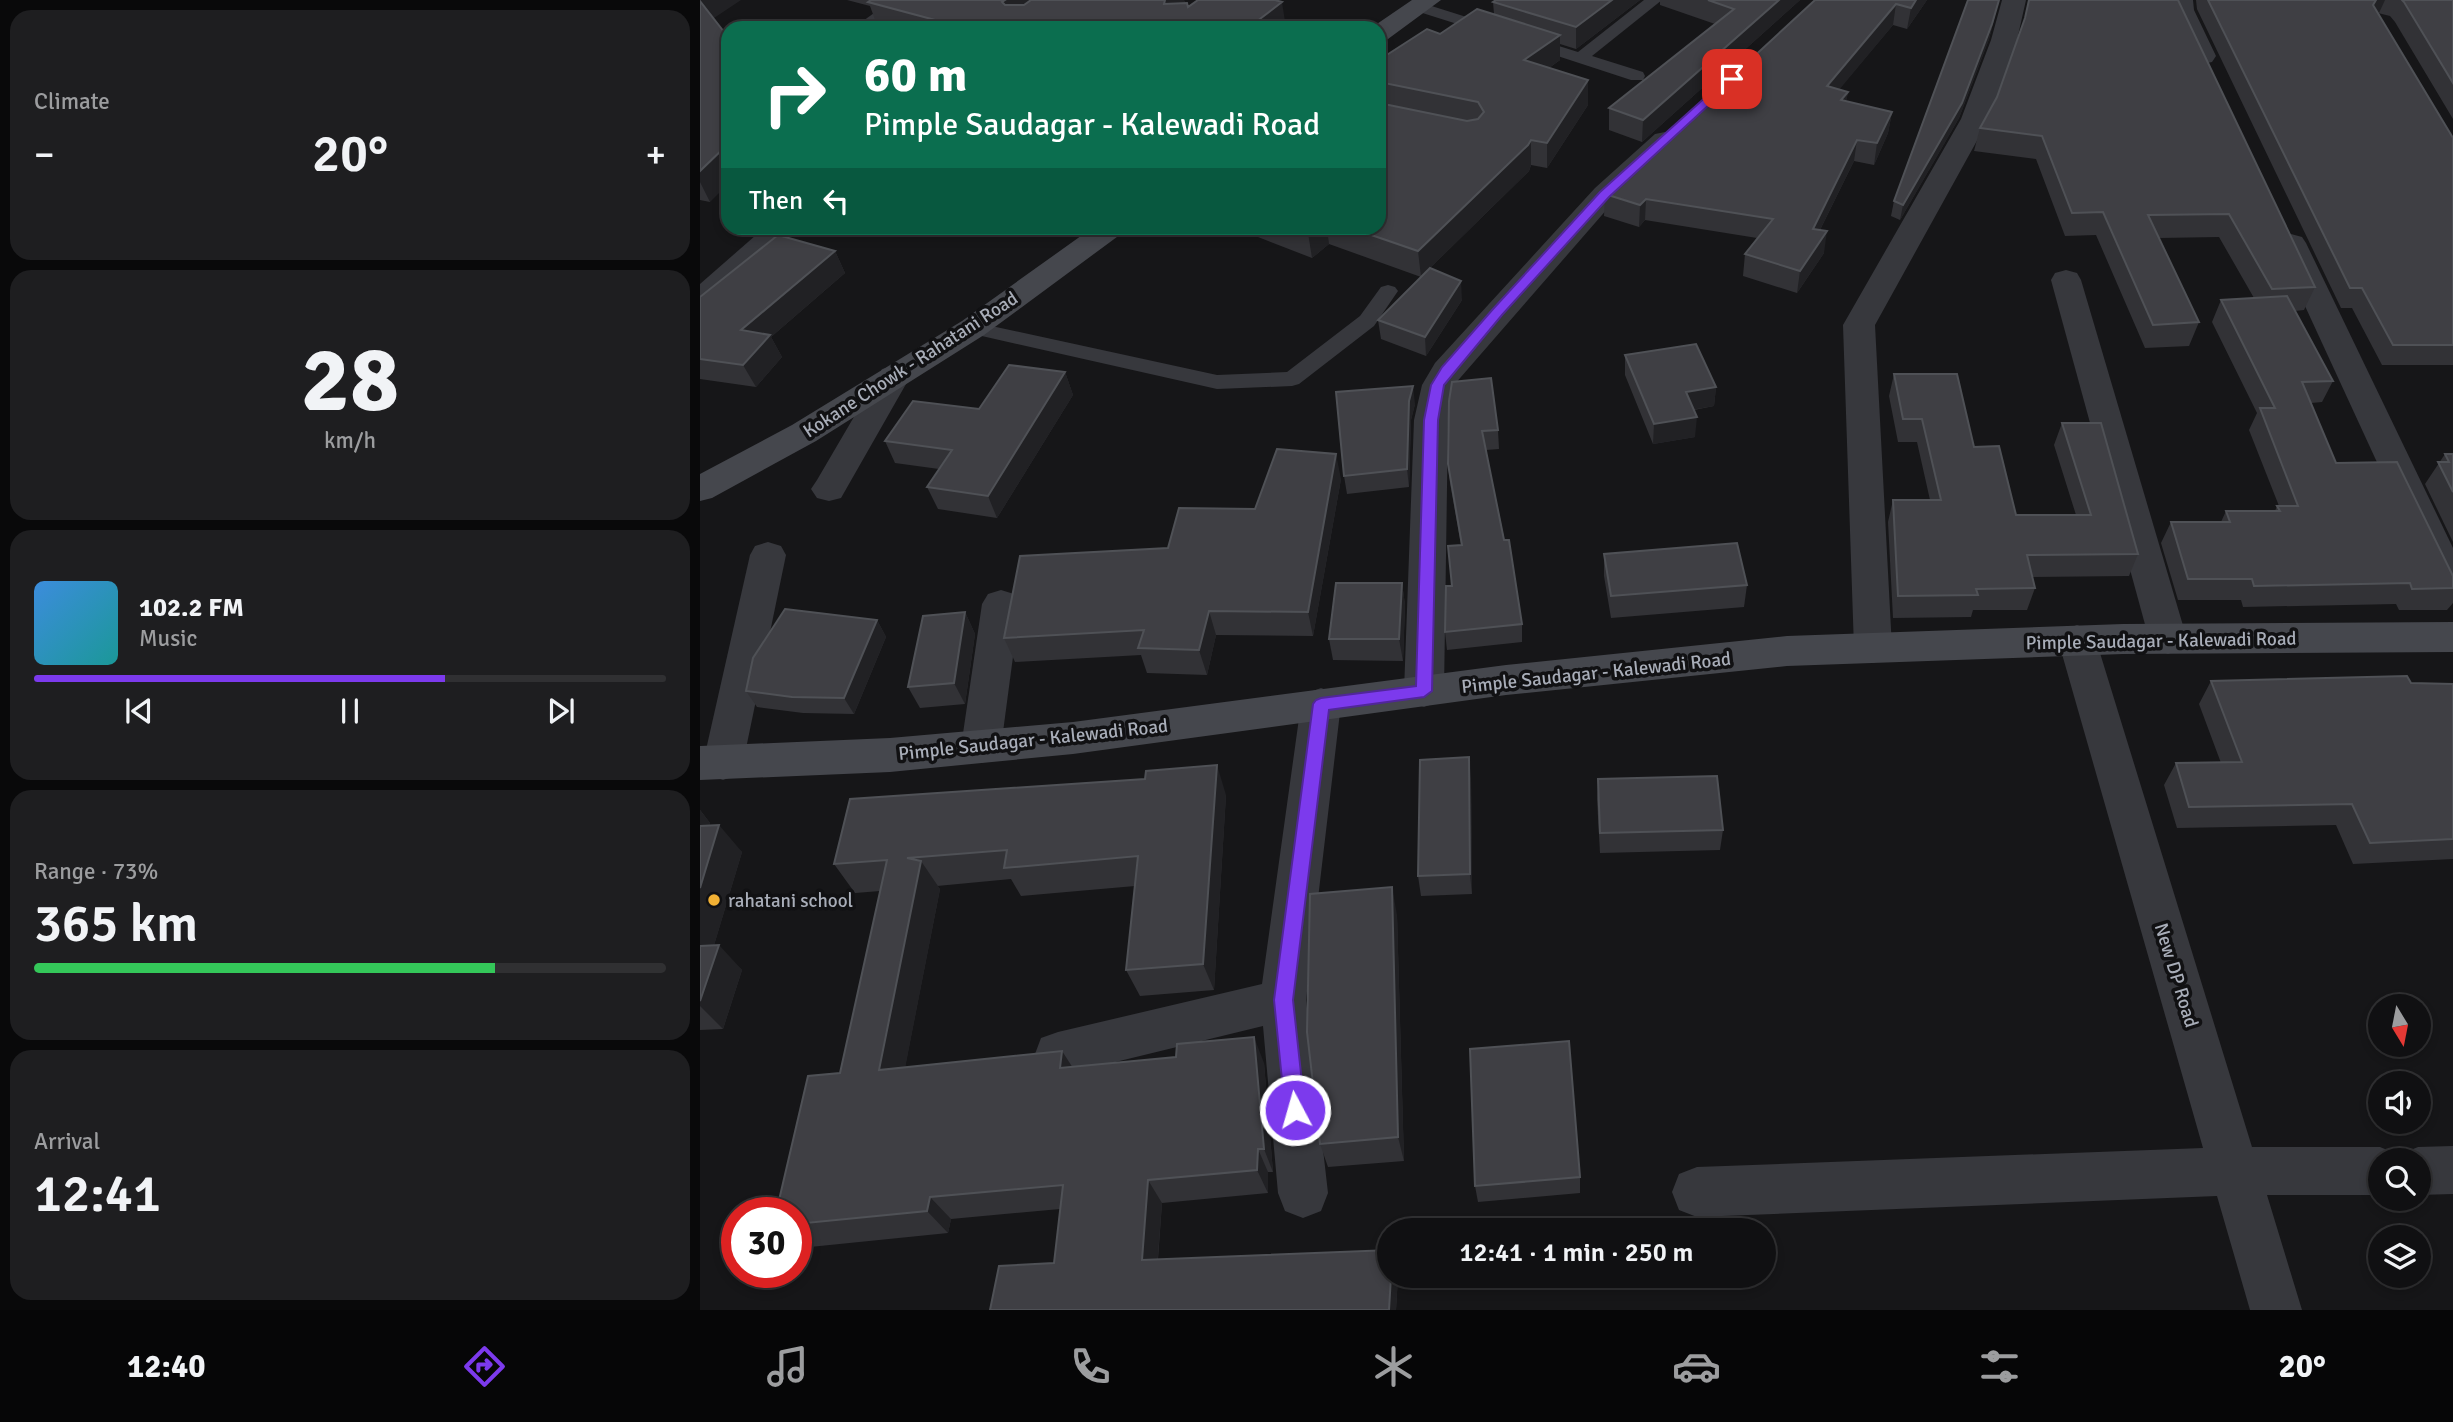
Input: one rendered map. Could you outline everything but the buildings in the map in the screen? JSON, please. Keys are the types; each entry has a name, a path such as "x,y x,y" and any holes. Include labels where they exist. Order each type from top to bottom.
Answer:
{"main road":[{"path":"1386,29 1424,4"},
{"name":"Kokane Chowk - Rahatani Road","path":"700,489 804,433 973,328 1101,235"},
{"name":"Pimple Saudagar - Kalewadi Road","path":"711,763 890,755 1073,738 1506,680 1774,653 2077,640 2453,637"}],"street":[{"path":"1873,649 1859,325 1975,120 2004,40 2014,0"},
{"path":"2181,0 2181,10 2217,85"},
{"path":"1424,691 1431,420 1438,385 1447,370 1605,194 1682,124"},
{"path":"2282,223 2453,586"},
{"path":"700,300 773,235"},
{"path":"2066,280 2168,639"},
{"path":"829,489 894,377"},
{"path":"711,763 768,555"},
{"path":"981,747 1001,604"},
{"name":"New DP Road","path":"2077,640 2276,1310"},
{"path":"1303,1193 1283,1000 1321,704"},
{"path":"1058,1054 1283,1000"},
{"path":"2431,1171 2453,1170"},
{"path":"1697,1192 2236,1171 2368,1171"}],"lane":[{"path":"873,21 902,0"},
{"path":"1580,58 1654,0"},
{"path":"1424,4 1637,75"},
{"path":"973,328 1217,382 1292,379 1367,321 1388,292"}],"place":[{"name":"rahatani school","path":"714,900"}],"route":[{"path":"1295,1110 1283,1000 1321,704 1424,691 1431,420 1438,385 1447,370 1605,194 1732,79"}]}
